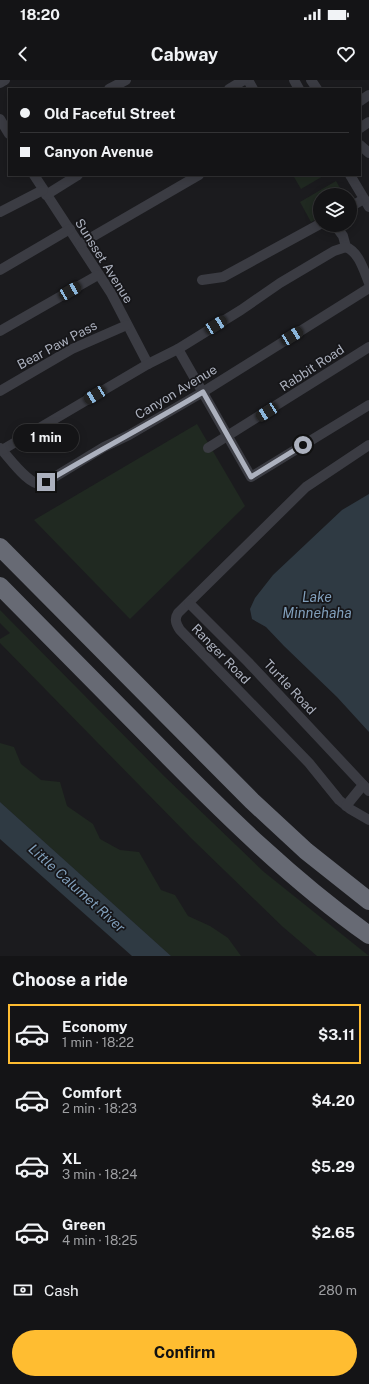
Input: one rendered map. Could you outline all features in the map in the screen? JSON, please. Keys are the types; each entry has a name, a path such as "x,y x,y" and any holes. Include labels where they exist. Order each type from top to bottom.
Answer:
{"highway":[{"path":"0,548 252,801 306,850 369,901"},
{"path":"0,586 233,821 288,870 349,921 369,935"}],"street":[{"path":"0,83 5,80"},
{"path":"111,88 126,80"},
{"path":"230,88 244,80"},
{"path":"0,119 8,132"},
{"path":"361,146 369,153"},
{"name":"Sunsset Avenue","path":"35,176 111,293 148,364"},
{"path":"0,212 76,176"},
{"path":"80,244 197,176"},
{"path":"351,176 367,203 357,205"},
{"path":"202,280 223,277 313,228"},
{"path":"0,270 70,229"},
{"path":"340,232 343,236 346,248"},
{"path":"1,449 148,364 178,349 338,249 346,248 352,251 369,283"},
{"path":"0,331 98,275"},
{"name":"Canyon Avenue","path":"1,449 29,480 36,484 43,484 104,447 129,435 203,392 369,288"},
{"name":"Bear Paw Pass","path":"0,391 72,349 127,325"},
{"name":"Rabbit Road","path":"208,448 369,347"},
{"path":"178,349 229,436 251,477 369,405"},
{"name":"Ranger Road","path":"369,445 306,487 176,616 176,623 180,630 309,763 333,794 346,806 369,820"},
{"name":"Turtle Road","path":"189,603 253,668 366,788"},
{"path":"346,806 366,788"}],"shaded area":[{"path":"296,176 323,176 301,189 294,177"},
{"path":"336,181 340,188 324,188"},
{"path":"313,194 313,221 311,222 300,202"},
{"path":"197,424 245,506 130,619 34,520"},
{"path":"0,610 164,776 264,872 369,956 317,956 283,927 192,839 0,643 0,639 10,633 0,623"},
{"path":"0,743 14,747 21,764 41,780 60,782 67,806 93,824 100,839 120,850 139,852 161,890 175,895 188,916 210,926 228,938 241,956 171,956 0,802"}],"water":[{"name":"Lake Minnehaha","path":"369,494 369,732 337,697 266,627 252,619 250,609 255,598 273,575 342,510"},
{"name":"Little Calumet River","path":"0,802 171,956 132,956 0,839"}],"route":[{"path":"46,482 104,447 174,410 203,392 251,477 303,445"}]}
